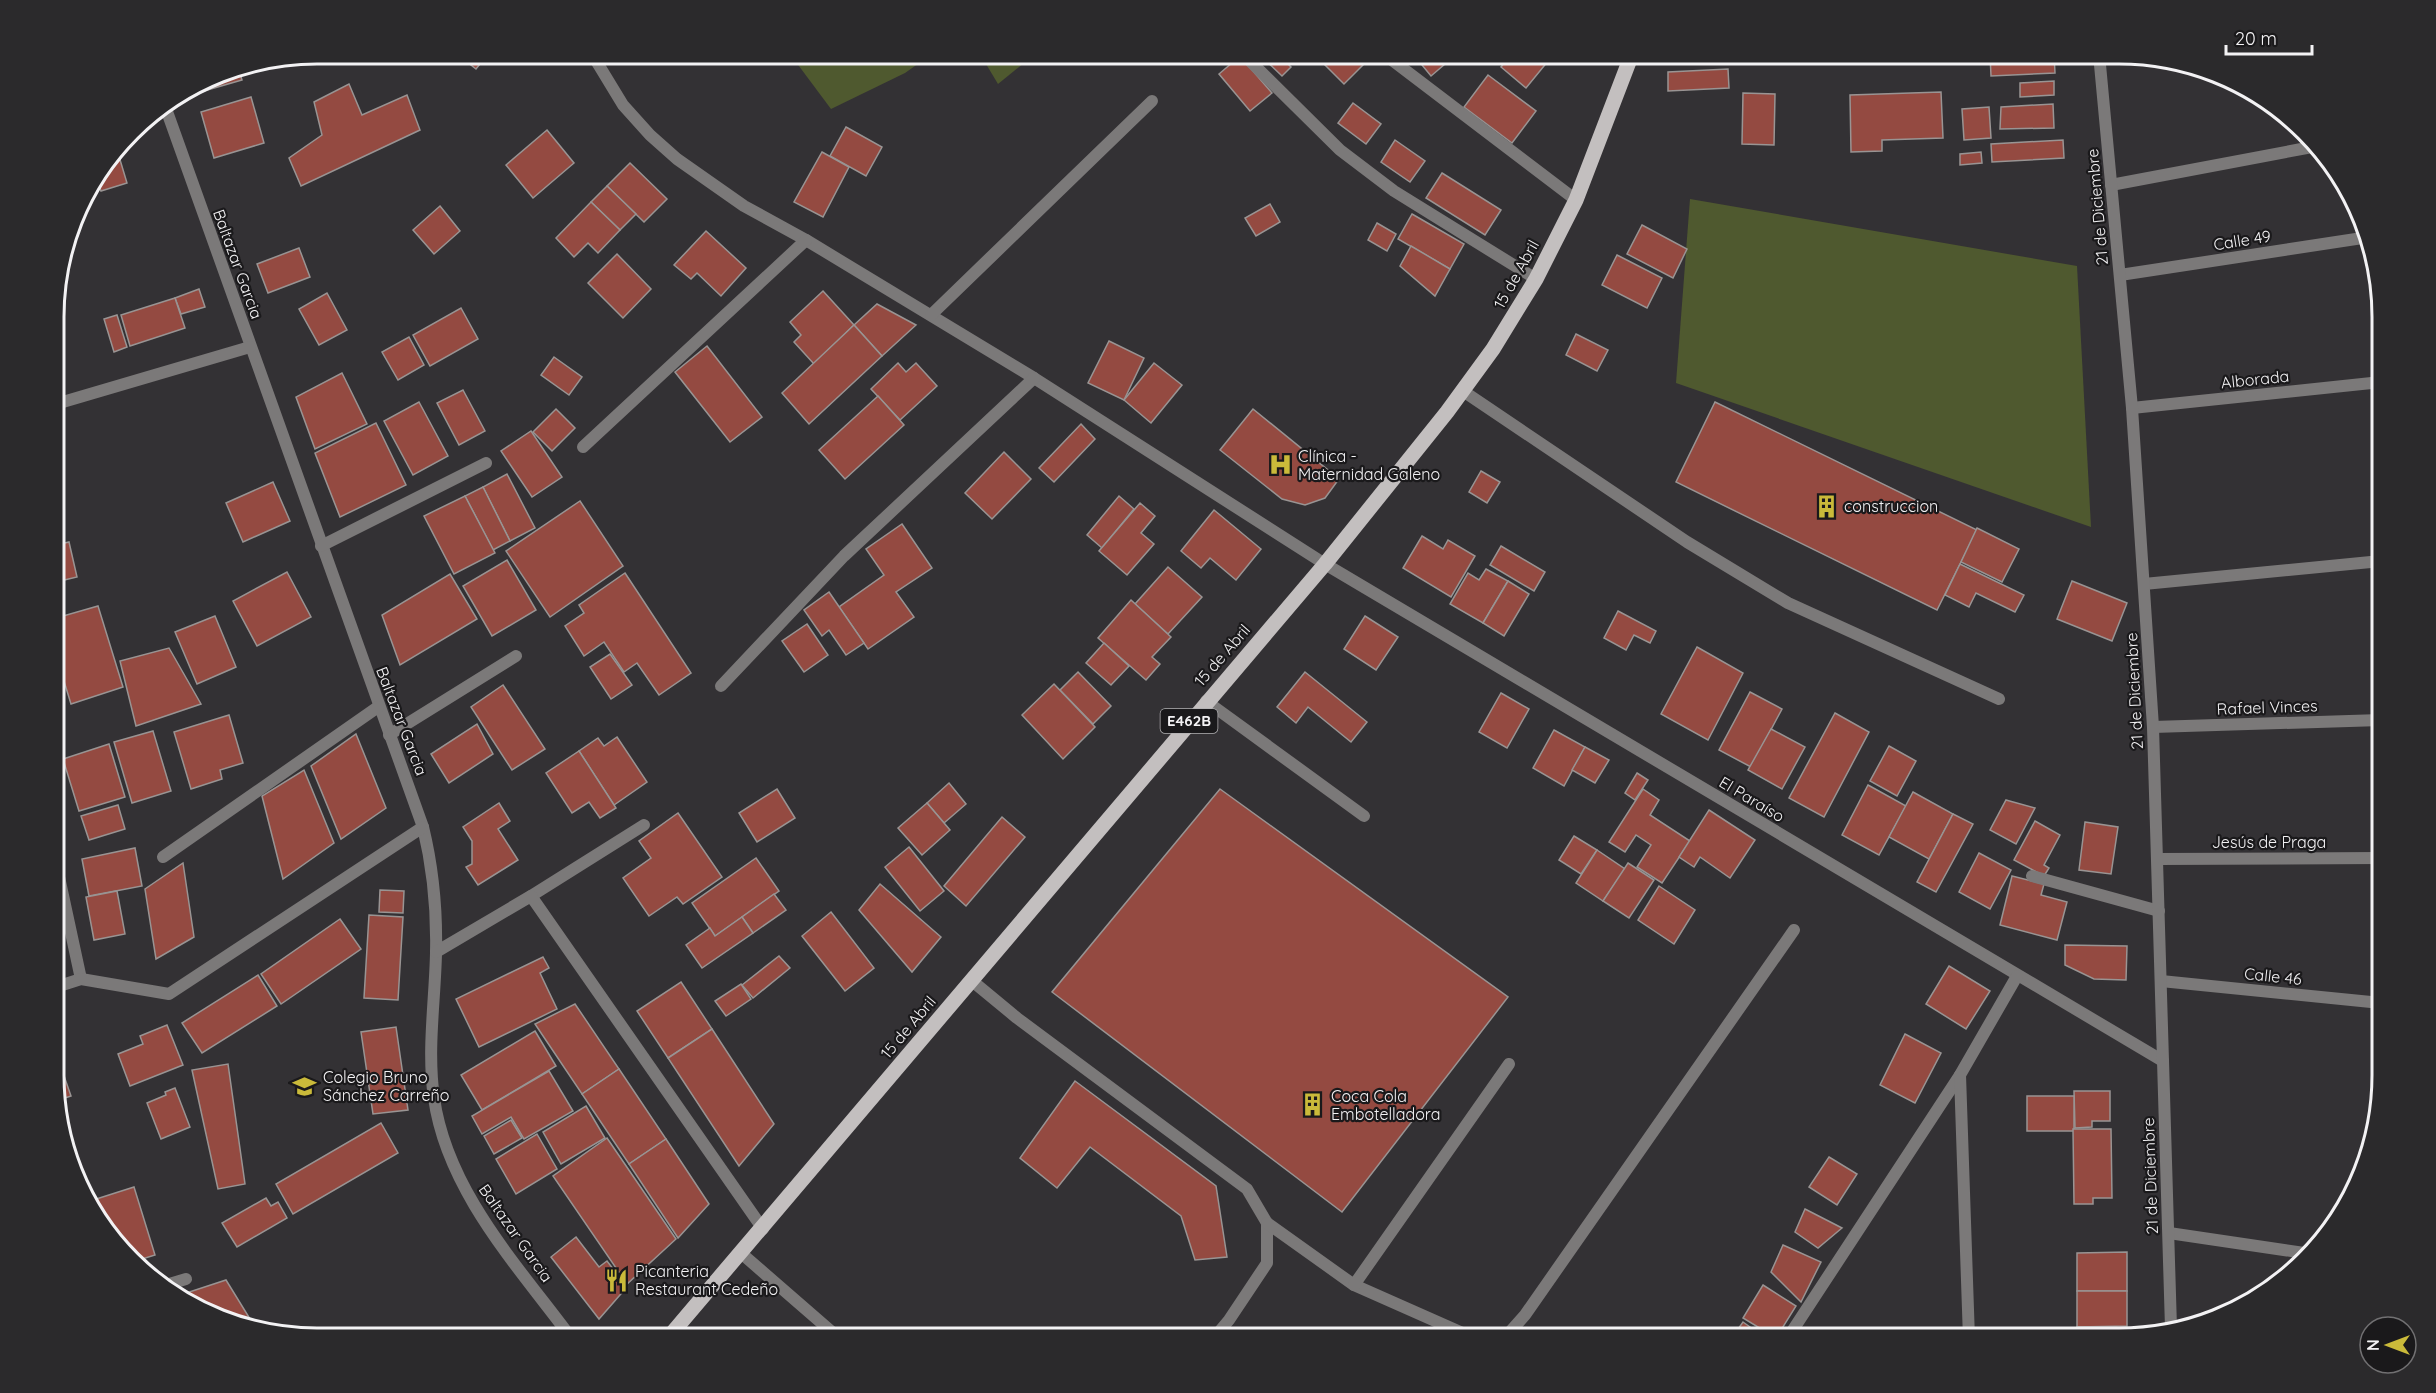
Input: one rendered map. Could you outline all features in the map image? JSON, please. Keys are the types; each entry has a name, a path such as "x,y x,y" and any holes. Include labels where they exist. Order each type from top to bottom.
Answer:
{"main road":[{"name":"15 de Abril","path":"676,1328 763,1229 1206,701 1324,564 1463,391 1493,349 1536,279 1575,200 1628,64"}],"street":[{"name":"El Paraíso","path":"598,64 624,105 677,159 744,206 806,240 1034,378 1324,564 2163,1061"},
{"path":"1253,64 1340,150 1404,198 1536,279"},
{"path":"1397,64 1575,200"},
{"name":"21 de Diciembre","path":"2100,64 2132,408 2153,727 2171,1323"},
{"path":"931,315 1152,101"},
{"name":"Baltazar Garcia","path":"168,114 378,707 423,827 432,862 436,952 432,1071 434,1098 446,1146 466,1189 494,1234 564,1328"},
{"path":"2111,185 2306,148"},
{"name":"Calle 49","path":"2120,275 2359,239"},
{"path":"583,447 806,240"},
{"path":"64,402 250,347"},
{"path":"721,686 844,556 1034,378"},
{"name":"Alborada","path":"2132,408 2372,383"},
{"path":"1463,391 1647,516 1788,603 1999,699"},
{"path":"321,546 486,463"},
{"path":"2144,584 2372,562"},
{"path":"389,735 516,656"},
{"path":"1206,701 1364,816"},
{"path":"163,857 378,707"},
{"name":"Rafael Vinces","path":"2153,727 2372,720"},
{"path":"436,952 644,825"},
{"path":"64,984 81,979 169,994 423,827"},
{"name":"Jesús de Praga","path":"2158,859 2372,858"},
{"path":"2032,876 2159,910"},
{"path":"531,896 763,1229"},
{"path":"64,900 81,979"},
{"path":"1513,1328 1525,1315 1794,930"},
{"path":"1794,1328 1960,1075 2017,976"},
{"path":"971,980 1017,1018 1247,1189 1267,1224 1354,1285 1451,1328"},
{"name":"Calle 46","path":"2161,981 2372,1002"},
{"path":"1354,1285 1509,1064"},
{"path":"1960,1075 1969,1328"},
{"path":"1222,1328 1268,1263 1267,1224"},
{"path":"2169,1233 2299,1252"},
{"path":"741,1253 827,1328"},
{"path":"173,1283 186,1279"}],"green space":[{"path":"797,64 918,64 905,73 831,109"},
{"path":"986,64 1023,64 998,84"},
{"path":"1690,199 2077,266 2091,527 1676,383"}],"building":[{"path":"470,64 480,64 476,69"},
{"path":"1231,64 1247,64 1272,93 1250,111 1219,74"},
{"path":"1269,64 1288,64 1291,67 1282,76"},
{"path":"1324,64 1364,64 1344,84"},
{"path":"1421,64 1445,64 1431,76"},
{"path":"1503,64 1546,64 1526,88 1501,67"},
{"path":"1990,64 2055,64 2055,73 1991,76"},
{"path":"1728,69 1729,88 1668,91 1668,72"},
{"path":"1488,75 1536,111 1512,143 1464,107"},
{"path":"241,76 242,80 207,90"},
{"path":"2054,81 2054,95 2020,97 2020,83"},
{"path":"349,84 362,115 407,95 420,130 301,186 289,158 322,135 314,102"},
{"path":"1941,92 1943,138 1882,140 1882,151 1851,152 1850,95"},
{"path":"1743,93 1775,94 1774,145 1742,144"},
{"path":"251,97 264,143 214,158 201,112"},
{"path":"1353,103 1381,124 1366,144 1338,123"},
{"path":"2053,104 2054,128 2000,129 2001,107"},
{"path":"1989,107 1991,138 1964,140 1962,109"},
{"path":"846,127 882,147 866,176 830,156"},
{"path":"547,130 574,163 533,198 506,165"},
{"path":"1395,140 1425,161 1410,182 1381,162"},
{"path":"2063,140 2064,158 1992,162 1991,144"},
{"path":"822,152 849,167 823,217 794,202"},
{"path":"1981,152 1982,163 1960,165 1960,154"},
{"path":"120,159 127,183 101,191 100,188"},
{"path":"630,163 667,199 644,222 607,186"},
{"path":"1442,173 1501,210 1485,235 1426,198"},
{"path":"607,186 636,214 620,230 591,202"},
{"path":"591,202 620,230 598,253 588,243 574,257 556,238"},
{"path":"1270,204 1280,222 1256,236 1245,218"},
{"path":"440,206 460,231 434,254 413,230"},
{"path":"1412,214 1464,244 1450,269 1398,239"},
{"path":"1377,223 1396,234 1387,251 1368,240"},
{"path":"1642,225 1687,249 1673,278 1627,254"},
{"path":"706,231 746,268 721,296 697,273 691,279 674,265"},
{"path":"1411,246 1450,269 1435,296 1400,266"},
{"path":"299,248 310,277 268,293 257,264"},
{"path":"617,254 651,289 623,318 588,283"},
{"path":"1617,255 1662,278 1647,308 1602,285"},
{"path":"199,289 205,307 181,314 175,298"},
{"path":"823,291 854,325 814,364 794,342 801,335 790,322"},
{"path":"327,293 347,330 319,345 299,309"},
{"path":"175,298 185,328 130,346 121,315"},
{"path":"877,304 916,325 882,356 854,325"},
{"path":"461,308 478,339 430,366 413,335"},
{"path":"117,315 127,347 114,352 104,319"},
{"path":"854,325 882,356 809,424 782,393"},
{"path":"1576,334 1608,350 1597,371 1566,355"},
{"path":"409,337 424,365 398,380 382,352"},
{"path":"1109,341 1144,358 1124,400 1088,383"},
{"path":"707,346 762,417 730,442 675,372"},
{"path":"554,357 582,377 569,395 541,375"},
{"path":"898,363 906,372 916,363 937,386 900,420 871,389"},
{"path":"1154,363 1182,385 1151,423 1124,400"},
{"path":"342,373 367,424 315,449 296,397"},
{"path":"463,390 485,431 459,445 437,403"},
{"path":"878,396 904,425 845,479 819,450"},
{"path":"419,402 448,456 413,475 384,421"},
{"name":"construccion","path":"1715,402 1977,530 1937,610 1676,482"},
{"path":"556,409 575,428 552,451 533,432"},
{"name":"Clínica - Maternidad Galeno","path":"1253,409 1339,479 1325,498 1305,505 1282,499 1220,450"},
{"path":"376,423 406,485 340,517 315,453"},
{"path":"1081,424 1095,439 1054,482 1039,468"},
{"path":"531,431 562,477 532,497 501,451"},
{"path":"1004,452 1031,479 992,519 965,493"},
{"path":"1481,471 1500,482 1487,503 1469,492"},
{"path":"507,474 535,528 510,541 483,487"},
{"path":"273,482 290,521 243,542 226,503"},
{"path":"483,487 510,541 493,550 465,496"},
{"path":"465,496 495,553 454,574 424,516"},
{"path":"1119,496 1134,509 1102,548 1087,535"},
{"path":"580,501 623,566 550,617 506,551"},
{"path":"1140,503 1155,516 1141,533 1154,544 1127,575 1099,551"},
{"path":"1214,510 1261,549 1236,580 1210,558 1201,568 1181,551"},
{"path":"902,524 932,568 896,592 914,617 868,649 839,607 884,575 866,549"},
{"name":"construccion","path":"1977,528 2019,549 2002,582 1961,562"},
{"path":"1422,536 1443,549 1448,540 1475,556 1451,597 1403,568"},
{"path":"69,542 77,577 64,580 64,543"},
{"path":"1501,546 1545,572 1534,591 1490,565"},
{"path":"507,560 536,610 492,636 463,586"},
{"path":"1960,564 2024,595 2015,612 1976,593 1969,607 1945,595"},
{"path":"1168,567 1202,597 1168,634 1135,604"},
{"path":"1486,569 1508,581 1483,623 1450,604 1468,573 1479,580"},
{"path":"287,572 311,617 257,646 233,601"},
{"path":"625,573 691,673 659,695 637,663 624,672 604,642 584,656 565,626 584,613 579,605"},
{"path":"450,574 477,619 400,665 382,615"},
{"path":"1508,581 1529,594 1504,636 1483,623"},
{"path":"2072,581 2127,603 2112,641 2057,619"},
{"path":"829,592 864,643 846,655 829,630 822,636 804,610"},
{"path":"1131,600 1171,637 1152,657 1160,664 1146,680 1098,638"},
{"path":"98,606 123,687 71,704 64,681 64,616"},
{"path":"1618,611 1656,631 1650,643 1634,635 1626,650 1604,638"},
{"path":"215,616 236,667 197,684 175,632"},
{"path":"1365,616 1398,637 1376,670 1344,649"},
{"path":"807,624 828,655 804,672 782,641"},
{"path":"1104,643 1129,666 1111,685 1086,663"},
{"path":"1697,647 1743,673 1708,740 1661,714"},
{"path":"169,648 201,704 136,726 120,661"},
{"path":"610,654 632,685 611,699 590,667"},
{"path":"1078,672 1111,706 1093,724 1060,690"},
{"path":"1305,672 1367,722 1351,742 1308,707 1296,723 1277,707"},
{"path":"1054,684 1095,727 1063,759 1022,715"},
{"path":"503,685 545,749 512,770 471,707"},
{"path":"1750,692 1782,709 1751,767 1719,750"},
{"path":"1501,693 1529,709 1507,748 1479,732"},
{"path":"1835,713 1869,732 1824,817 1789,798"},
{"path":"229,715 243,763 220,770 222,779 191,789 174,732"},
{"path":"477,724 493,754 449,783 431,754"},
{"path":"1771,729 1805,747 1782,789 1748,770"},
{"path":"1554,730 1585,747 1564,786 1533,768"},
{"path":"153,731 171,791 132,803 114,742"},
{"path":"356,734 386,808 341,839 311,766"},
{"path":"617,737 647,782 614,805 579,751 598,738 604,746"},
{"path":"109,744 125,797 79,811 64,759"},
{"path":"1889,746 1916,761 1897,796 1870,781"},
{"path":"1585,747 1609,760 1595,783 1572,770"},
{"path":"579,751 616,808 600,818 589,802 572,813 546,773"},
{"path":"304,770 334,843 283,879 262,796"},
{"path":"1637,773 1648,780 1635,800 1625,793"},
{"path":"949,783 966,804 944,823 927,803"},
{"path":"1868,785 1906,806 1879,855 1842,835"},
{"path":"777,789 795,818 757,842 739,813"},
{"name":"Coca Cola Embotelladora","path":"1220,789 1508,997 1342,1212 1052,992"},
{"path":"1643,789 1659,800 1650,815 1690,841 1662,883 1637,867 1651,845 1636,835 1625,852 1609,842"},
{"path":"1913,792 1953,814 1929,859 1889,837"},
{"path":"2006,800 2035,808 2016,844 1990,830"},
{"path":"499,803 510,821 498,829 518,860 478,885 466,867 472,864 472,841 463,827"},
{"path":"927,803 950,830 922,855 898,828"},
{"path":"118,805 125,829 89,840 81,816"},
{"path":"1709,810 1755,840 1730,878 1700,857 1694,867 1679,857"},
{"path":"678,813 722,877 683,904 677,897 649,916 623,878 651,858 639,841"},
{"path":"1953,814 1973,824 1936,892 1917,882"},
{"path":"1002,817 1025,837 966,906 944,886"},
{"path":"2035,821 2060,835 2044,865 2049,868 2044,876 2014,860"},
{"path":"2085,822 2118,827 2111,874 2079,870"},
{"path":"1574,836 1597,850 1581,874 1559,860"},
{"path":"909,847 944,891 920,911 885,867"},
{"path":"135,848 142,886 89,896 82,859"},
{"path":"1597,850 1625,869 1603,901 1576,883"},
{"path":"1979,853 2011,870 1990,909 1959,892"},
{"path":"756,858 779,891 715,936 692,903"},
{"path":"183,863 194,937 156,959 145,889"},
{"path":"1628,863 1654,880 1629,918 1603,901"},
{"path":"2012,876 2044,884 2041,895 2067,902 2057,940 2000,925"},
{"path":"880,884 941,937 912,972 859,910"},
{"path":"1659,886 1695,910 1674,944 1638,920"},
{"path":"380,890 404,891 403,913 379,912"},
{"path":"117,891 125,934 94,940 86,897"},
{"path":"774,894 786,910 753,933 742,917"},
{"path":"831,912 874,968 845,991 802,936"},
{"path":"369,915 403,917 398,1000 364,998"},
{"path":"742,917 753,933 702,968 686,945 710,928 715,936"},
{"path":"340,919 361,949 281,1004 261,974"},
{"path":"2065,945 2127,946 2126,980 2094,979 2065,965"},
{"path":"779,956 790,968 753,998 742,985"},
{"path":"543,957 549,968 540,973 557,1009 479,1047 456,999"},
{"path":"1949,966 1990,991 1966,1029 1926,1004"},
{"path":"258,975 277,1006 202,1053 182,1023"},
{"path":"681,982 712,1029 668,1058 637,1011"},
{"path":"741,984 751,999 726,1016 715,1001"},
{"path":"575,1004 619,1069 582,1094 535,1024"},
{"path":"167,1025 183,1065 130,1086 118,1054 143,1044 140,1036"},
{"path":"396,1027 408,1110 373,1114 361,1032"},
{"path":"712,1029 774,1124 739,1166 668,1058"},
{"path":"535,1031 556,1066 482,1110 461,1075"},
{"path":"1905,1034 1941,1053 1915,1103 1880,1085"},
{"path":"228,1064 245,1184 218,1189 192,1070"},
{"path":"619,1069 666,1139 629,1164 582,1094"},
{"path":"549,1071 573,1111 524,1139 511,1117 482,1134 472,1116"},
{"path":"64,1076 71,1096 66,1098"},
{"path":"1075,1081 1216,1186 1227,1257 1195,1260 1181,1216 1090,1147 1057,1188 1020,1158"},
{"path":"175,1088 190,1127 161,1139 147,1103 166,1095 165,1092"},
{"path":"2074,1091 2110,1091 2110,1121 2092,1121 2092,1127 2075,1128"},
{"path":"2027,1096 2074,1096 2074,1131 2027,1131"},
{"path":"586,1106 605,1138 561,1164 543,1132"},
{"path":"511,1120 522,1138 494,1154 484,1136"},
{"path":"381,1123 398,1153 293,1214 276,1184"},
{"path":"2073,1129 2111,1129 2112,1198 2093,1198 2093,1204 2074,1204"},
{"path":"537,1134 557,1169 516,1194 496,1159"},
{"path":"607,1138 676,1239 627,1284 553,1176"},
{"path":"666,1139 709,1204 678,1238 629,1164"},
{"path":"1829,1157 1857,1174 1837,1205 1809,1187"},
{"path":"134,1187 155,1255 144,1259 117,1230 96,1199"},
{"path":"266,1198 271,1206 278,1202 287,1218 237,1247 222,1223"},
{"path":"1805,1209 1842,1228 1818,1248 1795,1232"},
{"path":"576,1237 599,1267 607,1261 627,1287 599,1319 551,1257"},
{"path":"1783,1245 1821,1262 1801,1302 1771,1272"},
{"path":"2127,1252 2127,1291 2077,1291 2077,1253"},
{"path":"226,1280 250,1319 221,1309 187,1293"},
{"path":"1763,1285 1796,1306 1782,1328 1760,1328 1743,1318"},
{"path":"2077,1291 2127,1291 2127,1326 2077,1327"},
{"path":"1743,1322 1751,1328 1739,1328"},
{"path":"2077,1327 2112,1327 2112,1328"}],"place":[{"name":"Clínica - Maternidad Galeno","path":"1280,465"},
{"name":"construccion","path":"1826,506"},
{"name":"Colegio Bruno Sánchez Carreño","path":"305,1086"},
{"name":"Coca Cola Embotelladora","path":"1313,1105"},
{"name":"Picanteria Restaurant Cedeño","path":"617,1280"}]}
